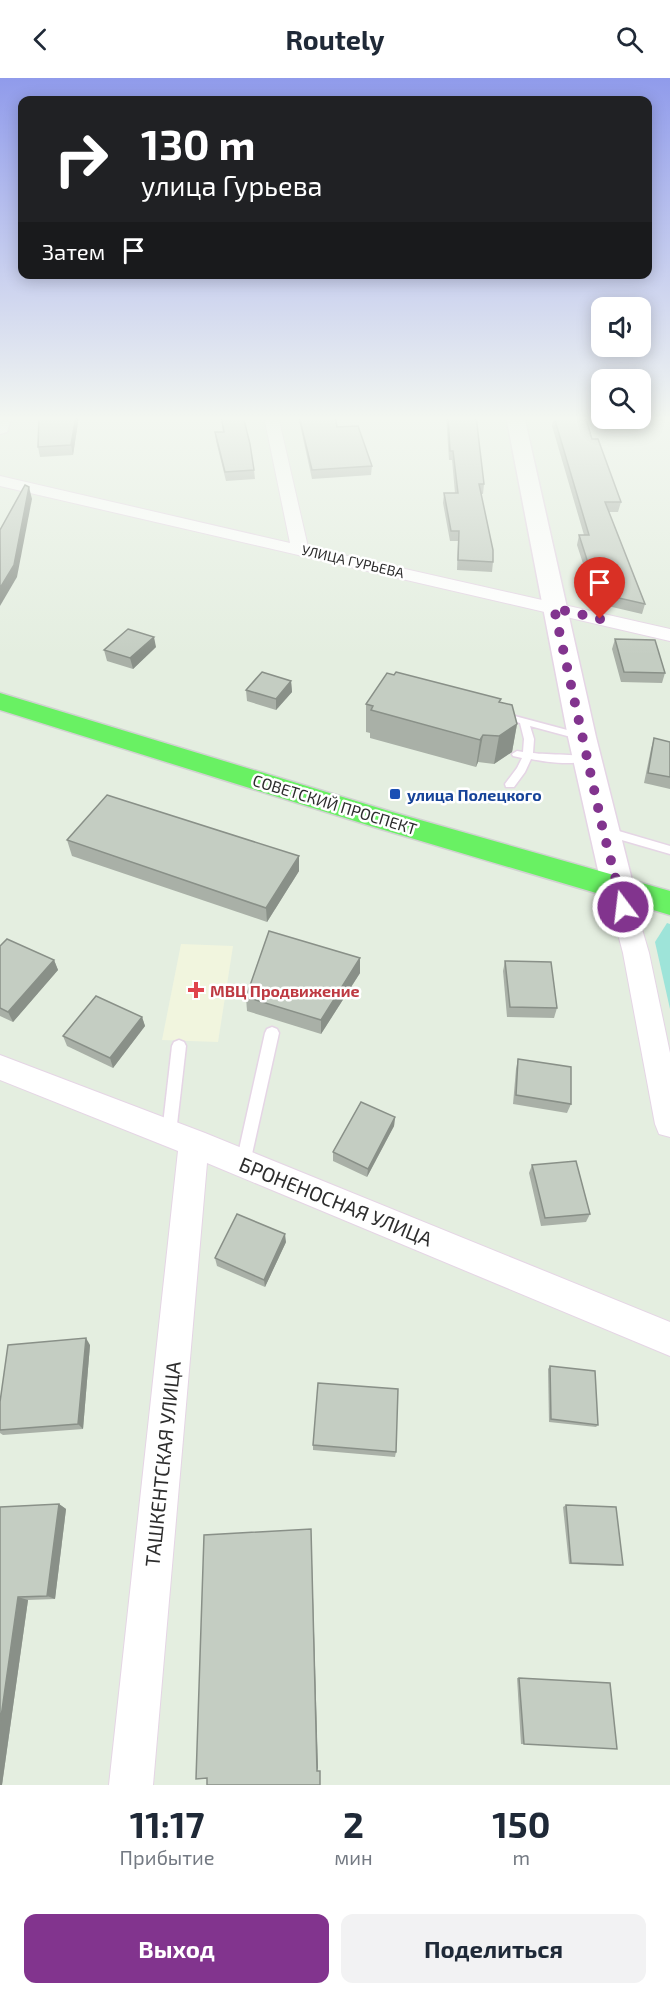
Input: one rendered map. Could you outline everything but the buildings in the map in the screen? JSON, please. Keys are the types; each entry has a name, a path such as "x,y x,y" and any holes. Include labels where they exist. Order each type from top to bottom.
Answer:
{"main road":[{"name":"СОВЕТСКИЙ ПРОСПЕКТ","path":"0,701 385,820 670,903"}],"street":[{"name":"УЛИЦА ГУРЬЕВА","path":"69,496 670,635"},
{"path":"289,496 300,548"},
{"path":"531,496 603,830 665,1071 670,1124"},
{"name":"БРОНЕНОСНАЯ УЛИЦА","path":"0,1067 243,1163 670,1339"},
{"name":"ТАШКЕНТСКАЯ УЛИЦА","path":"131,1785 181,1138"}],"lane":[{"path":"492,713 524,722 584,748"},
{"path":"510,784 519,774 528,757 530,743 524,722"},
{"path":"517,754 528,757 584,748"},
{"path":"603,830 670,850"},
{"path":"243,1163 272,1033"},
{"path":"179,1046 181,1138"}],"shaded area":[{"path":"667,923 670,924 670,1009 655,942"},
{"path":"181,944 233,946 218,1042 162,1040"}],"place":[{"name":"улица Полецкого","path":"395,794"},
{"name":"МВЦ Продвижение","path":"196,990"}],"route":[{"path":"600,619 554,608 603,830 623,907"}]}
